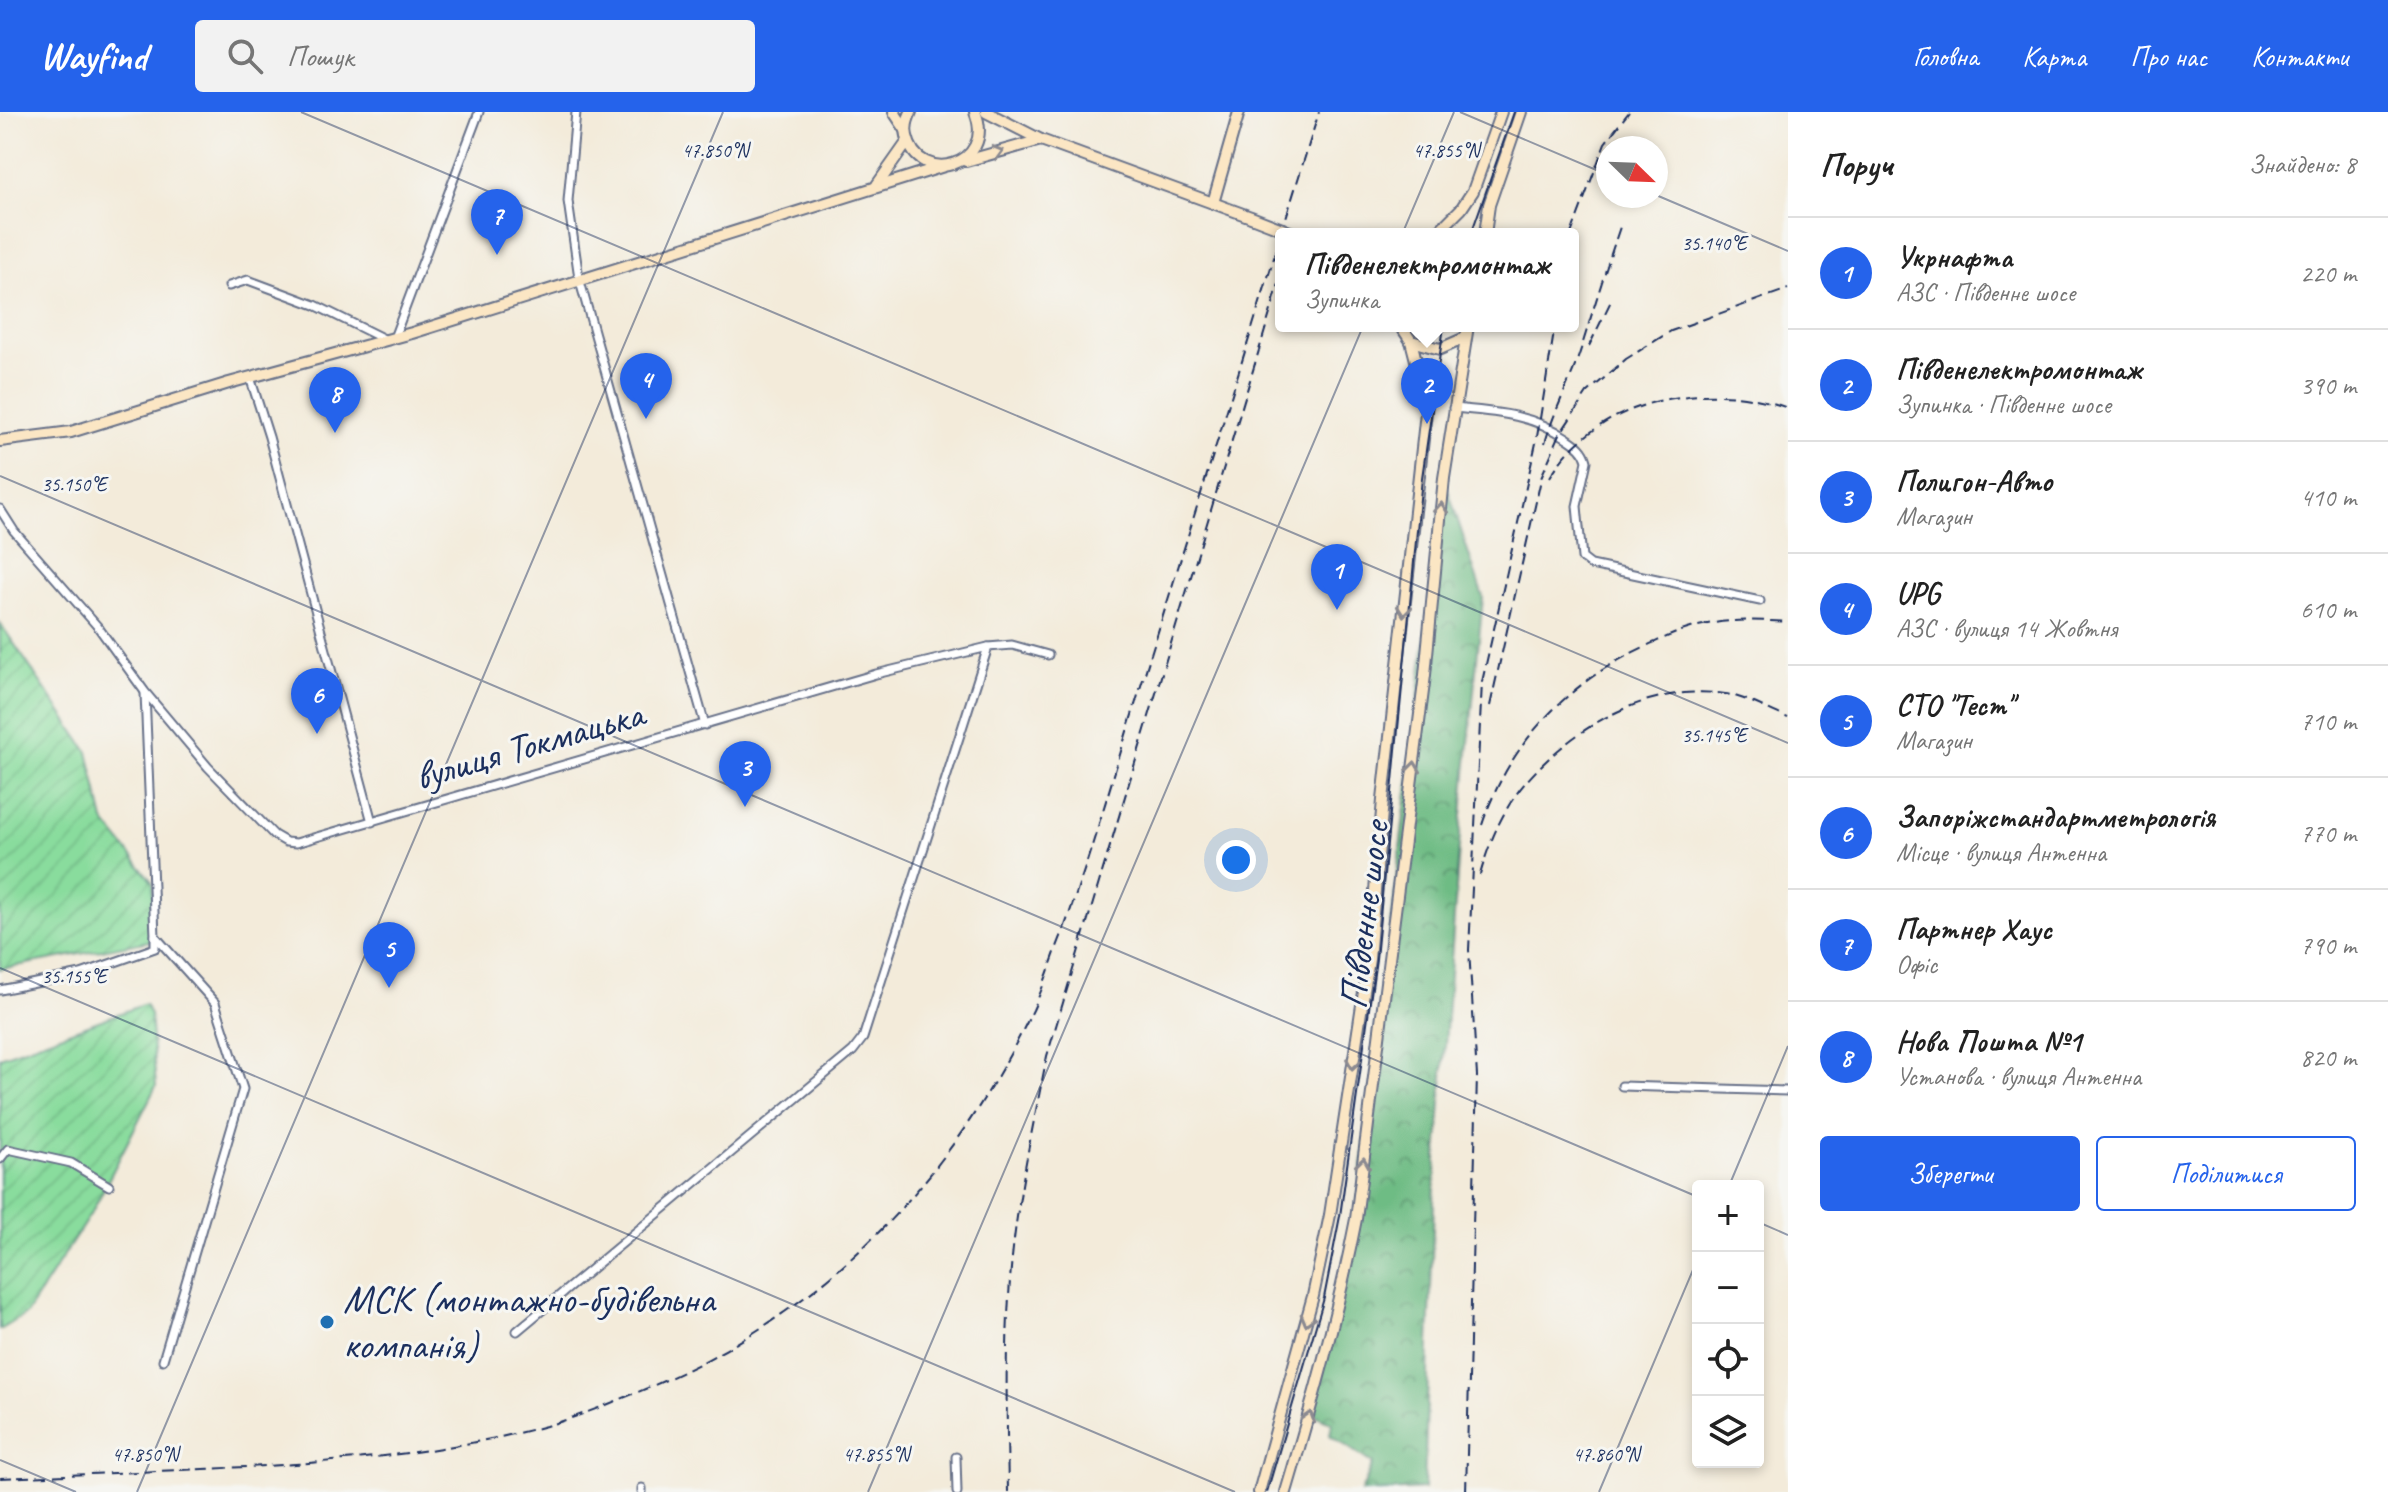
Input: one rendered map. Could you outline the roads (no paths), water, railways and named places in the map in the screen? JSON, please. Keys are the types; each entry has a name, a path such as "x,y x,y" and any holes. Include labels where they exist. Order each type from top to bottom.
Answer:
{"main road":[{"path":"894,112 922,160 949,165 973,150 980,126 975,112"},
{"path":"877,185 907,136 911,112"},
{"path":"986,112 1041,140 1279,228"},
{"path":"1213,203 1239,112"},
{"path":"1442,228 1473,191 1501,112"},
{"path":"1486,228 1489,205 1521,112"},
{"path":"0,441 71,432 250,377 390,339 877,185 1041,140"},
{"name":"Південне шосе","path":"1259,1492 1313,1296 1330,1215 1369,959 1383,800 1427,403 1423,378 1405,332"},
{"name":"Південне шосе","path":"1286,1492 1327,1355 1356,1219 1422,705 1453,408 1466,332"},
{"path":"1411,341 1440,349 1465,338"}],"street":[{"path":"229,286 248,280 315,305 390,339 479,112"},
{"path":"576,112 568,201 579,278 705,725"},
{"path":"250,377 269,437 372,822"},
{"path":"1453,408 1529,418 1556,430 1585,453 1587,461 1577,506 1582,558 1591,565 1760,601"},
{"path":"0,509 14,531 98,627 145,692 155,936 155,948 81,974 0,990"},
{"name":"вулиця Токмацька","path":"145,692 208,767 274,835 286,842 296,843 876,674 988,647 1012,645 1048,655"},
{"path":"517,1331 853,1051 863,1038 988,647"},
{"path":"155,936 215,1003 243,1089 163,1360"},
{"path":"1622,1086 1788,1091"},
{"path":"0,1159 8,1149 60,1160 71,1163 109,1186"},
{"path":"956,1457 957,1492"}],"tram line":[{"path":"1473,228 1514,112"},
{"path":"1267,1492 1324,1298 1340,1216 1376,959 1422,478 1443,332"}],"railway":[{"path":"1283,228 1319,112"},
{"path":"1573,228 1605,143 1629,112"},
{"path":"1545,443 1577,361 1621,224"},
{"path":"0,1478 333,1461 461,1445 546,1426 650,1387 714,1356 773,1320 827,1280 876,1234 922,1185 963,1131 1000,1072 1037,1001 1093,844 1275,254"},
{"path":"1490,706 1542,475 1560,434 1587,393 1626,359 1671,331 1788,289"},
{"path":"1008,1492 1007,1370 1011,1267 1024,1176 1047,1056 1275,297"},
{"path":"1589,346 1612,299"},
{"path":"1466,1492 1477,1076 1469,950 1482,682 1536,443 1554,332"},
{"path":"1550,477 1570,450 1596,429 1625,413 1656,402 1689,396 1723,395 1756,399 1788,408"},
{"path":"1482,825 1494,795 1525,742 1545,718 1591,678 1646,646 1695,627 1734,621 1788,622"},
{"path":"1480,875 1498,826 1526,782 1567,743 1615,713 1641,702 1697,692 1733,696 1788,718"}],"place":[{"name":"Партнер Хаус","path":"497,255"},
{"name":"UPG","path":"646,419"},
{"name":"Південелектромонтаж","path":"1427,424"},
{"name":"Нова Пошта №1","path":"335,433"},
{"name":"Укрнафта","path":"1337,610"},
{"name":"Запоріжстандартметрологія","path":"317,734"},
{"name":"Полигон-Авто","path":"745,807"},
{"name":"СТО \"Тест\"","path":"389,988"},
{"name":"МСК (монтажно-будівельна компанія)","path":"327,1322"}]}
